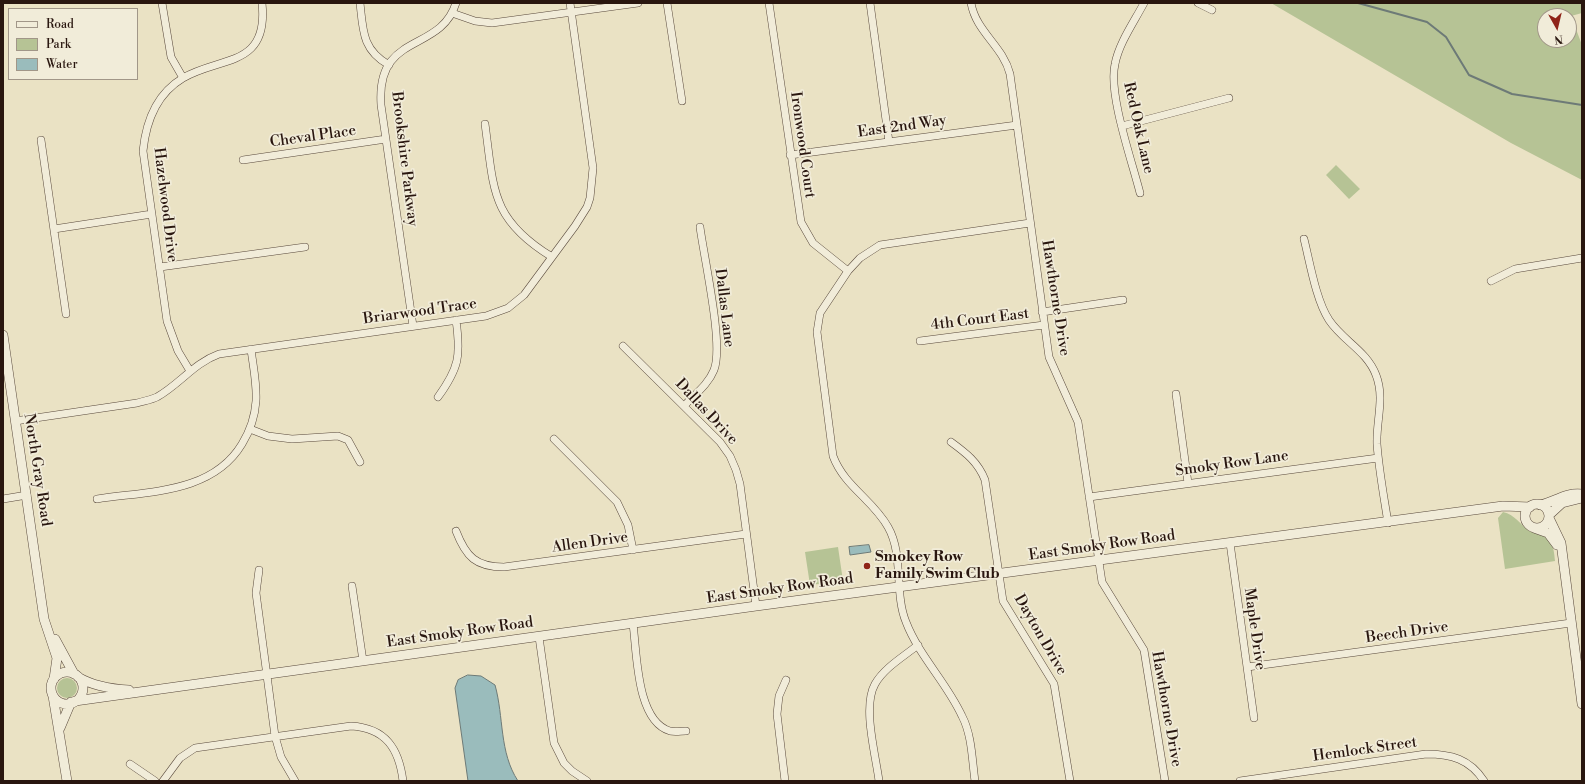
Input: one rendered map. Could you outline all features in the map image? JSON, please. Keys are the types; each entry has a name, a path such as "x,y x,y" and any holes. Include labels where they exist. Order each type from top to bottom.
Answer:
{"street":[{"path":"162,3 171,57 183,78"},
{"name":"Hazelwood Drive","path":"190,371 178,351 168,321 144,151 146,126 152,110 162,96 183,78 233,60 247,52 258,37 263,22 262,3"},
{"path":"360,3 364,33 368,46 379,59 389,65"},
{"name":"Brookshire Parkway","path":"413,326 386,139 381,95 382,84 389,65 403,49 440,29 452,13 456,3"},
{"name":"Briarwood Trace","path":"15,421 149,400 166,391 190,371 214,355 486,316 508,308 524,295 587,207 593,179 593,168 570,3"},
{"path":"452,13 475,21 492,23 638,3"},
{"path":"667,3 682,101"},
{"name":"Ironwood Court","path":"769,3 798,212 804,230 813,243 848,271"},
{"path":"870,3 889,142"},
{"name":"Hawthorne Drive","path":"971,3 976,22 985,35 1002,54 1008,64 1049,357 1078,422 1098,561 1105,587 1144,650 1165,781"},
{"name":"Red Oak Lane","path":"1140,193 1122,126 1114,89 1114,64 1144,3"},
{"path":"1198,3 1212,10"},
{"path":"1122,126 1229,98"},
{"path":"484,124 493,183 500,207 511,224 552,257"},
{"name":"East 2nd Way","path":"790,155 1017,124"},
{"name":"Cheval Place","path":"243,160 386,139"},
{"path":"41,140 66,314"},
{"path":"54,229 152,214"},
{"path":"975,781 968,734 962,715 918,645 905,621 892,536 889,528 876,511 845,478 837,466 833,456 817,332 820,313 848,271 860,258 880,245 1030,223"},
{"name":"Dallas Lane","path":"684,406 711,377 718,355 700,227"},
{"path":"1304,239 1318,293 1328,319 1343,336 1366,357 1376,376 1381,393 1377,435 1378,458 1388,523"},
{"path":"160,267 305,247"},
{"path":"1491,282 1515,269 1582,258"},
{"path":"1042,312 1123,300"},
{"path":"438,398 449,382 457,363 459,344 456,320"},
{"name":"4th Court East","path":"920,342 1044,326"},
{"name":"North Gray Road","path":"3,335 46,628 57,658 54,679"},
{"name":"Dallas Drive","path":"623,346 720,442 730,456 740,484 756,606"},
{"path":"96,499 182,486 212,475 225,466 239,449 250,429 254,414 256,392 251,349"},
{"path":"1176,394 1188,483"},
{"path":"250,429 268,436 292,439 338,436 348,440 360,462"},
{"path":"554,439 617,502 628,525 633,550"},
{"name":"Dayton Drive","path":"951,442 972,458 981,469 985,480 1005,606 1054,684 1070,781"},
{"name":"Smoky Row Lane","path":"1089,496 1378,458"},
{"path":"1582,494 1570,493 1550,503 1530,507 1525,515 1531,526 1544,527 1549,517 1562,502 1582,498"},
{"path":"3,499 27,495"},
{"path":"1540,505 1545,507 1561,543 1570,623 1582,704"},
{"name":"East Smoky Row Road","path":"144,690 539,637 756,606 1492,509 1502,506 1530,507"},
{"name":"East Smoky Row Road","path":"1492,509 1514,512 1531,526 1546,532 1551,536 1561,553"},
{"name":"Allen Drive","path":"456,531 462,548 470,557 481,564 492,567 504,567 746,534"},
{"name":"Maple Drive","path":"1230,543 1254,718"},
{"path":"259,570 256,593 275,736 281,757 295,781"},
{"path":"352,586 363,661"},
{"name":"North Gray Road","path":"43,609 56,640 76,675"},
{"name":"Beech Drive","path":"1247,667 1570,623"},
{"path":"633,624 642,691 647,709 656,722 665,728 671,731 686,731"},
{"path":"539,637 554,743 564,763 586,781"},
{"path":"879,781 870,716 871,696 875,685 883,674 918,645"},
{"path":"67,781 60,728 51,685 54,679 61,673 76,675 86,681 109,688 144,690"},
{"path":"60,728 73,702 82,689 76,675"},
{"path":"785,781 777,714 779,696 786,680"},
{"path":"53,696 63,703 144,690"},
{"path":"162,781 180,758 195,748 351,726 370,729 382,736 394,748 400,762 403,781"},
{"name":"Hemlock Street","path":"1240,781 1426,754 1444,754 1457,757 1468,763 1479,773 1484,781"},
{"path":"130,764 155,781"}],"green space":[{"path":"1271,3 1582,3 1582,13 1577,14 1577,8 1537,8 1537,48 1577,48 1577,32 1582,45 1582,180 1511,143"},
{"path":"1336,165 1360,189 1349,199 1326,175"},
{"path":"1503,512 1514,517 1528,530 1540,534 1548,539 1552,545 1555,561 1505,569 1498,518"},
{"path":"838,547 843,581 810,585 805,552"},
{"path":"67,678 74,681 77,688 74,695 67,698 60,695 57,688 60,681"}],"water":[{"path":"869,545 871,552 850,555 849,547"},
{"path":"468,675 481,676 495,685 505,746 512,770 518,781 468,781 455,688 458,680"}],"waterway":[{"path":"1358,3 1427,22 1446,37 1469,75 1512,94 1582,105"}],"place":[{"name":"Smokey Row Family Swim Club","path":"867,566"}]}
